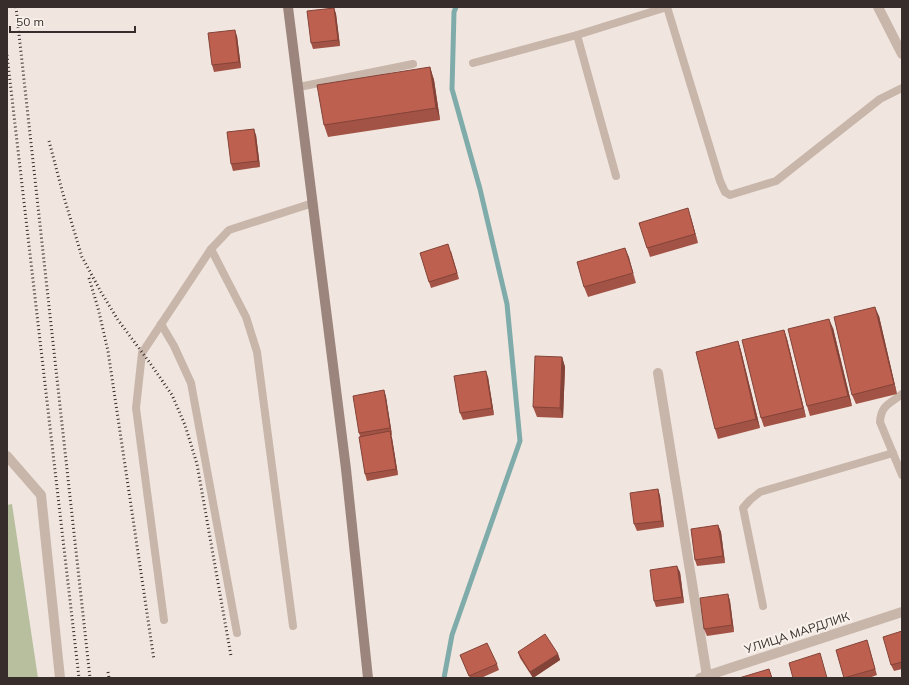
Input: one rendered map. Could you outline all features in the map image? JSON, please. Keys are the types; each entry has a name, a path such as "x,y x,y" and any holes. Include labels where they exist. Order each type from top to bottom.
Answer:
{"main road":[{"path":"288,7 347,477 368,678"}],"street":[{"path":"878,7 902,54"},
{"path":"658,373 704,677"},
{"path":"7,456 41,496 60,678"},
{"name":"УЛИЦА МАРДЛИК","path":"704,677 902,612"}],"lane":[{"path":"473,63 577,35 667,7 720,181 725,192 730,195 776,181 880,99 902,88"},
{"path":"577,35 616,176"},
{"path":"299,87 413,64"},
{"path":"164,620 136,408 142,352 211,249 229,230 313,203"},
{"path":"211,249 246,317 257,352 293,626"},
{"path":"161,324 174,346 191,383 238,633"},
{"path":"902,394 885,406 880,414 880,422 902,475"},
{"path":"763,606 743,508 760,492 893,453"}],"green space":[{"path":"12,504 38,678 7,678 7,505"}],"building":[{"path":"334,8 338,40 311,43 307,11"},
{"path":"235,30 239,62 212,65 208,33"},
{"path":"430,67 436,108 324,125 317,85"},
{"path":"254,129 258,161 231,164 227,132"},
{"path":"688,208 695,234 647,248 639,223"},
{"path":"448,244 457,273 429,282 420,253"},
{"path":"625,248 633,273 584,287 577,262"},
{"path":"875,307 894,384 852,395 834,317"},
{"path":"829,319 848,396 807,406 788,329"},
{"path":"784,330 803,408 761,418 742,340"},
{"path":"738,341 756,419 715,429 696,352"},
{"path":"535,356 562,357 560,408 533,407"},
{"path":"486,371 492,408 460,413 454,376"},
{"path":"384,390 390,428 359,433 353,396"},
{"path":"390,431 396,469 365,474 359,437"},
{"path":"658,489 662,521 634,524 630,493"},
{"path":"718,525 723,556 695,560 691,529"},
{"path":"677,566 682,597 654,601 650,570"},
{"path":"728,594 732,625 704,629 700,598"},
{"path":"902,631 902,662 891,665 883,637"},
{"path":"545,634 558,654 530,672 518,652"},
{"path":"867,640 875,669 844,678 836,650"},
{"path":"487,643 497,664 469,676 460,655"},
{"path":"820,653 827,678 793,678 789,663"},
{"path":"769,669 772,678 739,678"}],"waterway":[{"path":"444,678 452,635 520,441 507,304 480,189 452,89 454,12 456,7"}],"railway":[{"path":"16,7 90,678"},
{"path":"7,55 79,678"},
{"path":"49,141 82,257 118,320 172,395 185,425 197,464 231,656"},
{"path":"89,278 108,351 154,660"},
{"path":"108,672 109,678"}]}
